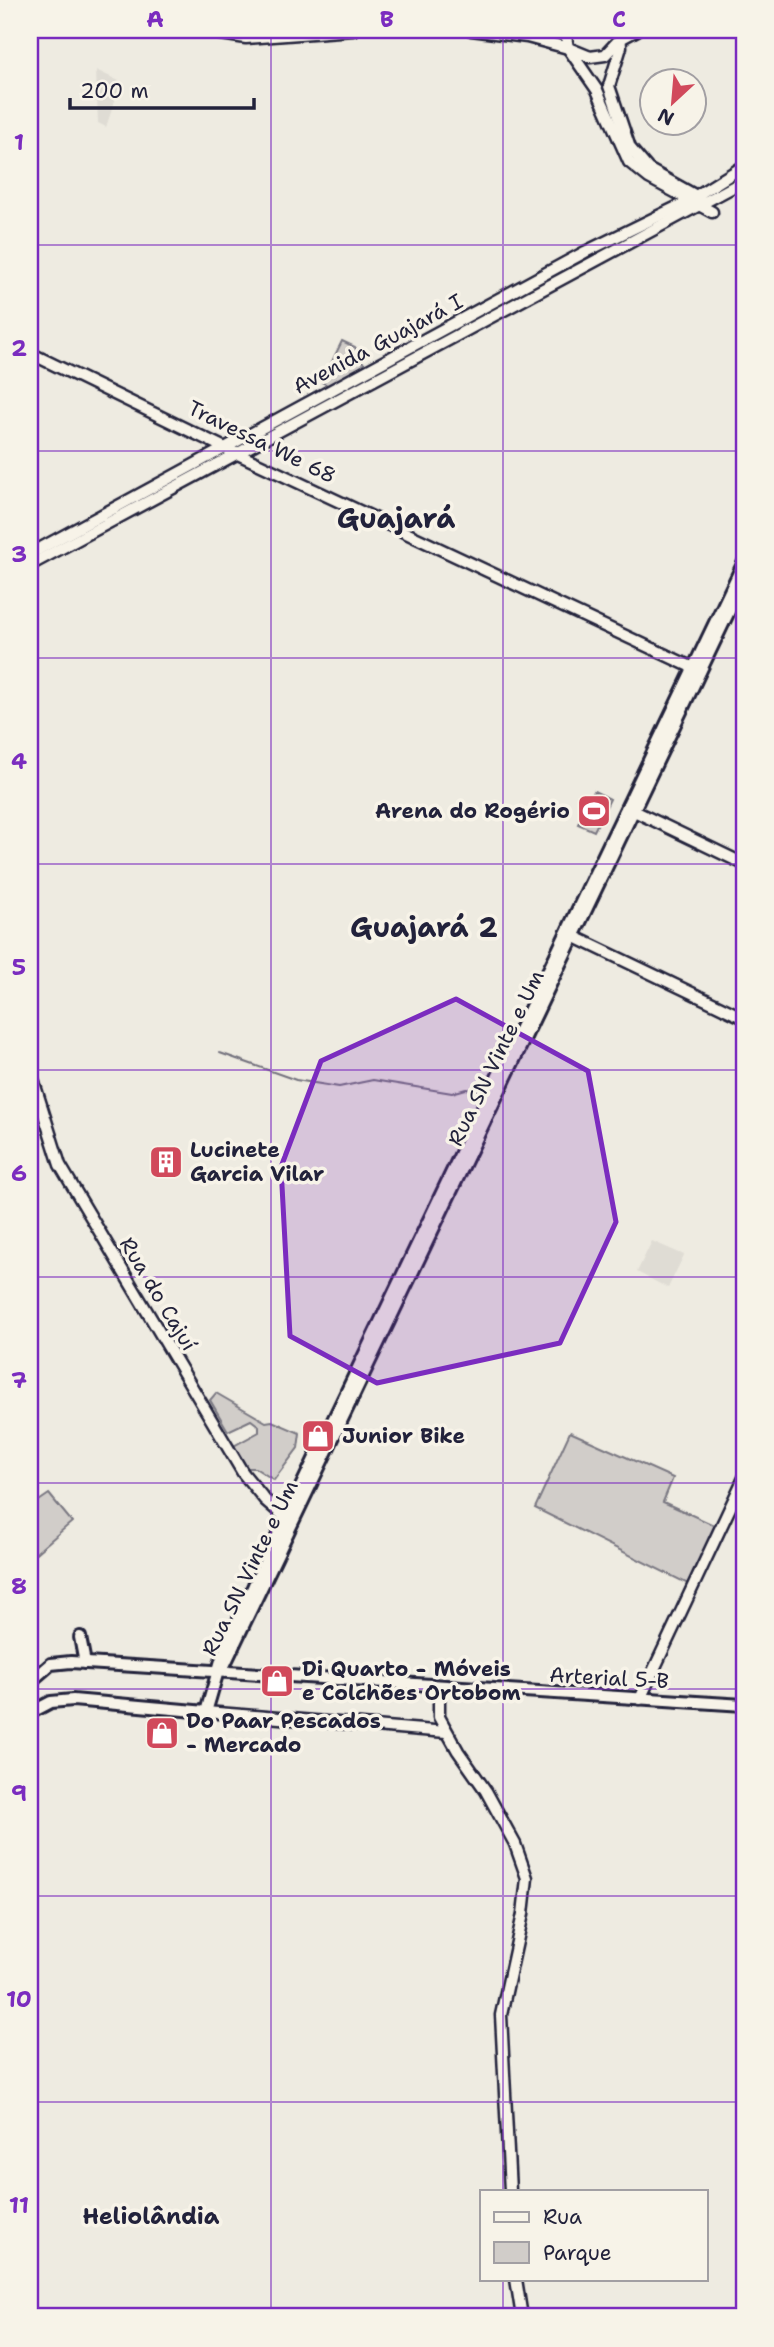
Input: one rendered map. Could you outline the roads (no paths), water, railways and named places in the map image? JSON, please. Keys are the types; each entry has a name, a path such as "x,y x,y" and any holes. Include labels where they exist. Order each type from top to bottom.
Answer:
{"main road":[{"path":"196,30 246,38 353,30"},
{"path":"471,30 567,45 582,56 598,57 612,51 620,34"},
{"path":"565,30 567,45 597,90 624,153 636,170 694,197"},
{"path":"620,34 637,30"},
{"path":"620,34 621,47 609,86 630,148 648,169 706,207"},
{"name":"Avenida Guajará I","path":"30,554 639,223 694,197 744,166"},
{"name":"Avenida Guajará I","path":"30,565 706,207 744,181"},
{"name":"Travessa We 68","path":"32,360 697,669"},
{"path":"707,648 744,562"},
{"path":"707,648 744,580"},
{"name":"Rua SN Vinte e Um","path":"460,1166 575,937 644,780 707,648"},
{"path":"631,809 744,864"},
{"name":"Rua SN Vinte e Um","path":"263,1578 631,809"},
{"path":"575,937 744,1018"},
{"name":"Rua do Cajuí","path":"30,1070 60,1165 96,1229 243,1473 265,1500 287,1519"},
{"name":"Rua SN Vinte e Um","path":"206,1712 220,1673 229,1660 287,1519 342,1413"},
{"path":"640,1699 744,1478"},
{"path":"80,1637 85,1663"},
{"name":"Arterial 5-B","path":"30,1682 51,1664 85,1663 744,1705"},
{"path":"439,1686 439,1717 446,1732 486,1791 515,1844 527,1878 523,1914 501,2015 510,2190"},
{"path":"30,1713 51,1702 73,1700 446,1732"},
{"path":"516,2280 522,2317"}],"waterway":[{"path":"220,1053 296,1080 339,1087 373,1080 452,1093 466,1089 483,1091"}],"place":[{"name":"Arena do Rogério","path":"594,811"},
{"name":"Lucinete Garcia Vilar","path":"166,1162"},
{"name":"Junior Bike","path":"318,1436"},
{"name":"Di Quarto - Móveis e Colchões Ortobom","path":"277,1681"},
{"name":"Do Paar Pescados - Mercado","path":"162,1733"}],"district":[{"name":"Guajará","path":"396,518"},
{"name":"Guajará 2","path":"424,927"},
{"name":"Heliolândia","path":"151,2216"}]}
